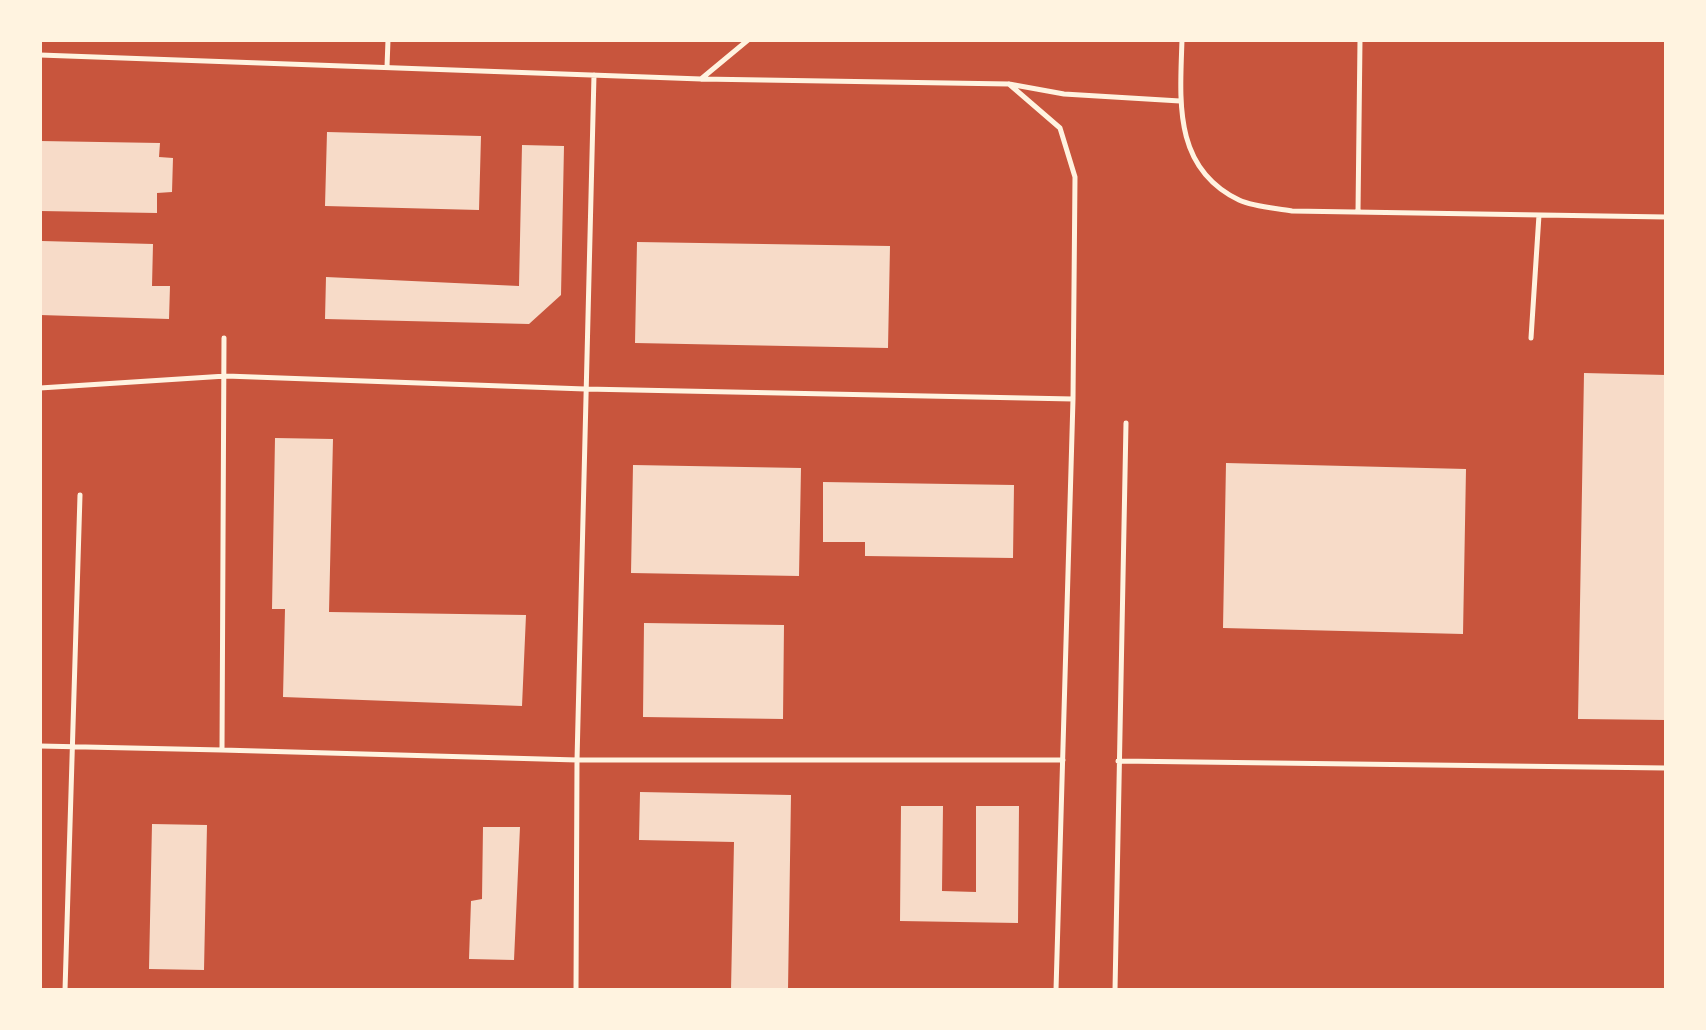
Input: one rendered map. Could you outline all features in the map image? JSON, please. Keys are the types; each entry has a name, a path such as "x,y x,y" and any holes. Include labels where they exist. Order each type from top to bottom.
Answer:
{"lane":[{"path":"387,67 388,40"},
{"path":"701,79 748,40"},
{"path":"1182,40 1180,102 1187,146 1212,181 1241,201 1292,211 1666,217"},
{"path":"1358,212 1360,40"},
{"path":"40,55 238,65 387,67 701,79 1009,84 1064,94 1180,102"},
{"path":"576,990 584,389 594,75"},
{"path":"1009,84 1060,128 1075,177 1073,399 1056,990"},
{"path":"1531,338 1539,215"},
{"path":"222,750 226,376 224,338"},
{"path":"40,388 226,376 584,389 1073,399"},
{"path":"1115,990 1126,423"},
{"path":"65,990 80,495"},
{"path":"40,746 577,760 1063,760"},
{"path":"1118,761 1666,768"}],"building":[{"path":"327,132 481,136 479,210 325,206"},
{"path":"40,141 160,143 159,157 173,158 172,192 157,193 157,213 40,211"},
{"path":"522,145 564,146 561,295 529,324 325,319 326,277 519,286"},
{"path":"42,241 153,244 152,286 170,286 169,319 40,315"},
{"path":"637,242 890,246 888,348 635,343"},
{"path":"1584,373 1666,375 1666,720 1578,719"},
{"path":"275,438 333,439 329,612 526,615 522,706 283,697 285,609 272,609"},
{"path":"1226,463 1466,469 1463,634 1223,628"},
{"path":"633,465 801,468 799,576 631,573"},
{"path":"823,482 1014,485 1013,558 865,556 865,542 823,542"},
{"path":"644,623 784,625 783,719 643,717"},
{"path":"640,792 791,795 788,990 731,990 734,842 639,840"},
{"path":"901,806 943,806 942,891 976,892 976,806 1019,806 1018,923 900,921"},
{"path":"152,824 207,825 204,970 149,969"},
{"path":"483,827 520,827 514,960 469,959 471,901 482,899"}]}
